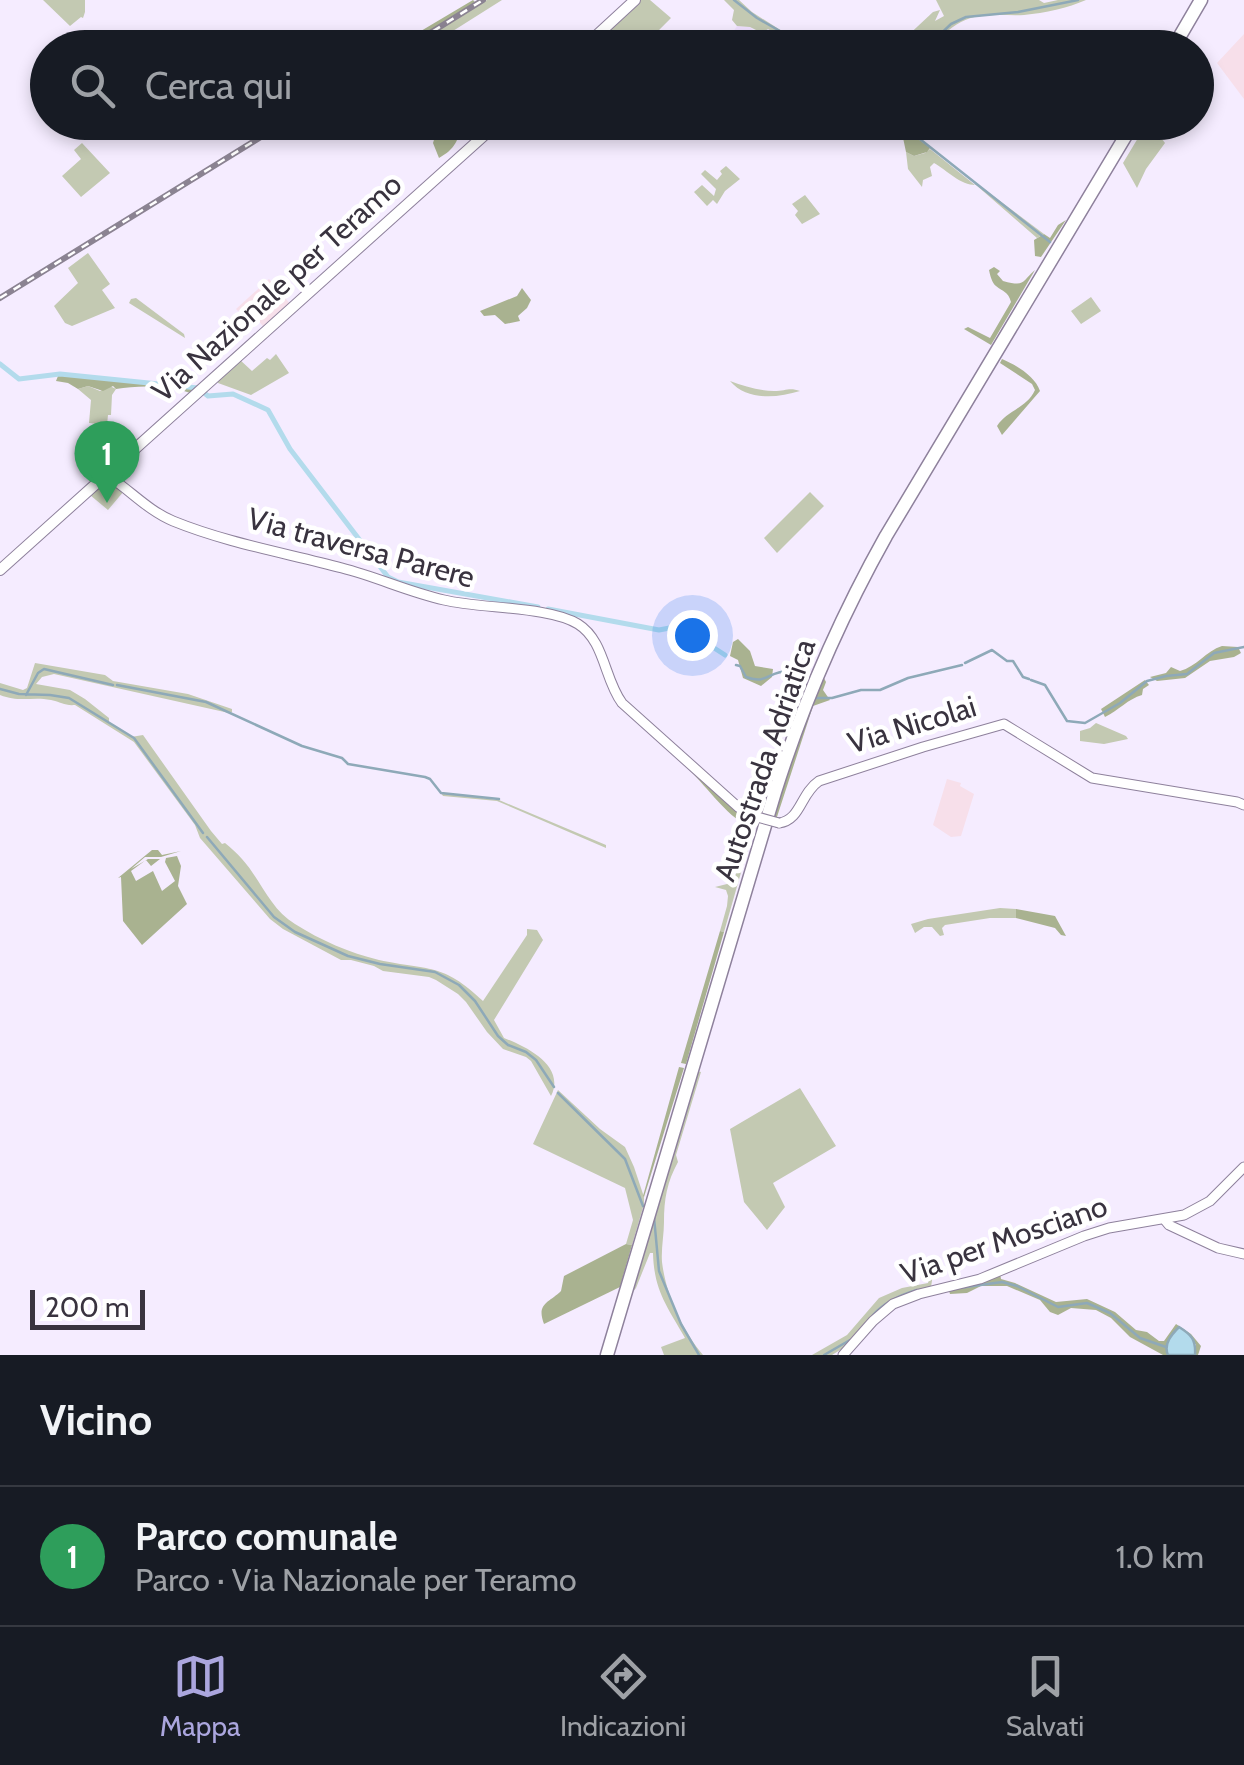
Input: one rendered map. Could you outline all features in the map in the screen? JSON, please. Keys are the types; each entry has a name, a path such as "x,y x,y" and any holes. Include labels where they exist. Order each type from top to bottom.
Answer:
{"highway":[{"path":"1186,30 1204,0"},
{"name":"Autostrada Adriatica","path":"604,1355 775,792 822,664 886,536 1120,140"}],"main road":[{"path":"602,30 635,0"},
{"name":"Via Nazionale per Teramo","path":"0,570 96,484 116,477 201,391 479,140"}],"street":[{"name":"Via traversa Parere","path":"116,477 156,512 196,529 355,572 407,592 469,606 556,615 582,626 597,646 622,703 738,807 779,823"},
{"name":"Via Nicolai","path":"779,823 792,818 807,791 819,782 1002,724 1092,778 1244,806"},
{"name":"Via per Mosciano","path":"843,1355 893,1304 980,1280 1084,1236 1184,1215 1210,1201 1244,1167"},
{"path":"1164,1220 1218,1248 1244,1254"}],"shaded area":[{"path":"1244,34 1244,99 1217,63"},
{"path":"254,140 261,140 0,301 0,296"},
{"path":"269,279 292,306 266,330 248,308 236,309"},
{"path":"947,779 961,783 974,794 961,836 951,837 933,825"}],"green space":[{"path":"43,0 85,0 83,18 70,26"},
{"path":"473,0 476,3 431,30 423,30"},
{"path":"487,0 502,0 454,30 438,30"},
{"path":"640,0 650,0 671,18 659,30 608,30"},
{"path":"724,0 739,0 780,30 737,26 732,20 734,10"},
{"path":"936,0 1086,0 1040,13 976,17 950,30 914,30 933,12 940,10 935,21 944,16"},
{"path":"434,140 457,140 439,158"},
{"path":"903,140 919,140 930,148 914,156 906,152"},
{"path":"1137,140 1165,143 1137,188 1123,163"},
{"path":"82,143 110,173 81,197 62,176 81,159 74,150"},
{"path":"930,149 975,185 959,180 934,163 930,167 932,176 923,180 922,187 908,169 906,152 914,156"},
{"path":"726,166 740,179 717,204 713,200 707,206 694,192 702,185 714,196 716,189 701,174 705,170 717,180"},
{"path":"976,183 1044,234 1037,238"},
{"path":"805,195 820,214 802,224 792,204"},
{"path":"1066,220 1041,257 1035,256 1034,240 1044,234 1050,238"},
{"path":"88,253 110,284 102,290 115,308 72,326 65,323 54,306 78,283 68,268"},
{"path":"994,267 1003,281 1016,284 1035,270 991,345 964,329 968,327 990,338 1011,302 992,281 989,270"},
{"path":"522,288 531,300 518,316 520,321 505,324 495,315 484,316 480,311 517,296"},
{"path":"1091,297 1101,311 1081,324 1071,311"},
{"path":"136,298 184,334 185,338 129,303"},
{"path":"276,354 289,373 251,395 218,383 217,379 239,359 252,371"},
{"path":"1002,359 1029,376 1040,391 1002,435 997,426 1035,390 1000,363"},
{"path":"63,375 197,389 193,394 155,387 78,389 56,381"},
{"path":"730,381 763,390 800,391 754,395"},
{"path":"88,386 100,391 110,386 116,389 107,425 89,423 91,400 78,389"},
{"path":"111,483 124,491 108,510 90,495"},
{"path":"810,492 824,506 777,553 764,538"},
{"path":"738,639 750,651 755,666 773,669 772,677 761,686 743,678 738,660 730,656 733,642"},
{"path":"1222,646 1238,647 1241,653 1210,661 1185,678 1157,681 1150,677 1166,673 1171,667 1186,669"},
{"path":"35,663 188,694 232,709 229,713 54,674 42,677 36,684 70,690 131,737 143,735 222,844 242,859 286,918 315,935 368,957 445,974 483,1001 527,935 527,929 537,930 543,940 494,1020 504,1038 533,1052 549,1067 554,1085 551,1096 531,1061 503,1049 466,1002 436,980 341,960 270,919 200,838 195,825 134,742 75,705 0,695 0,683 27,688"},
{"path":"823,676 823,690 830,700 813,706 776,820 771,819 802,719"},
{"path":"1145,680 1149,685 1142,695 1105,717 1101,709"},
{"path":"1096,723 1128,739 1104,744 1080,741 1080,731"},
{"path":"685,761 757,821 744,862 751,828 723,807 683,764"},
{"path":"441,793 499,800 606,848 497,801"},
{"path":"152,850 162,855 181,851 161,857 145,857 131,869 145,861 131,871 136,881 153,871 162,891 175,881 166,858 177,856 181,866 178,886 187,904 142,945 123,921 121,877 118,878"},
{"path":"742,861 724,932 720,931 728,896 726,890 715,887 731,883"},
{"path":"1016,909 1016,918 945,925 944,935 940,936 932,927 915,933 911,924 928,919"},
{"path":"1016,909 1055,916 1066,936 1055,928 1016,918"},
{"path":"720,931 724,932 686,1064 681,1063"},
{"path":"679,1067 684,1068 644,1197 643,1196"},
{"path":"696,1071 701,1072 666,1198 662,1257 676,1312 703,1355 664,1355 661,1347 685,1338 659,1288 653,1253 632,1293"},
{"path":"800,1088 836,1146 773,1183 785,1207 767,1230 744,1202 730,1129"},
{"path":"558,1090 625,1147 644,1197 632,1245 626,1244 633,1220 625,1188 533,1144"},
{"path":"626,1244 632,1245 620,1287 544,1324 543,1307 561,1291 564,1276"},
{"path":"1000,1273 1001,1279 1056,1302 1087,1299 1159,1341 1164,1341 1176,1324 1201,1346 1198,1355 1196,1344 1163,1355 1130,1337 1111,1318 1096,1310 1071,1308 1058,1315 1040,1300 1007,1286 981,1286 967,1293 950,1294 949,1291"},
{"path":"930,1274 931,1287 911,1294 853,1342 832,1355 812,1355 847,1335 879,1298 928,1283"}],"water":[{"path":"1179,1327 1192,1338 1195,1355 1168,1355 1167,1343"}],"waterway":[{"path":"734,0 778,30"},
{"path":"945,30 966,17 1078,0"},
{"path":"921,140 1050,242"},
{"path":"0,364 19,379 60,374 198,388 208,396 233,394 268,410 290,449 388,577 538,607"},
{"path":"548,609 659,630 680,626 725,655"},
{"path":"1031,680 1045,685 1067,721 1085,723 1120,703 1147,681 1187,674 1214,653 1244,647"},
{"path":"965,663 992,650 1013,661 1023,677 1029,679"},
{"path":"736,665 753,679 787,671 801,688"},
{"path":"814,698 880,690 908,678 962,665"},
{"path":"26,695 44,669 113,685"},
{"path":"117,685 206,702 302,746 342,758 348,764 425,777 441,793 499,799"},
{"path":"0,689 69,698 134,738 203,833"},
{"path":"207,837 274,917 295,932 348,956 435,972 459,985 498,1036 536,1060 554,1087"},
{"path":"558,1093 625,1159 643,1206"},
{"path":"654,1217 659,1271 699,1355"},
{"path":"959,1288 1002,1282 1058,1307 1087,1303 1110,1313 1140,1338 1166,1347"},
{"path":"873,1315 893,1300 917,1290"},
{"path":"824,1355 850,1340"}],"railway":[{"path":"435,30 483,0"},
{"path":"0,298 256,140"}],"place":[{"name":"Parco comunale","path":"107,503"}]}
